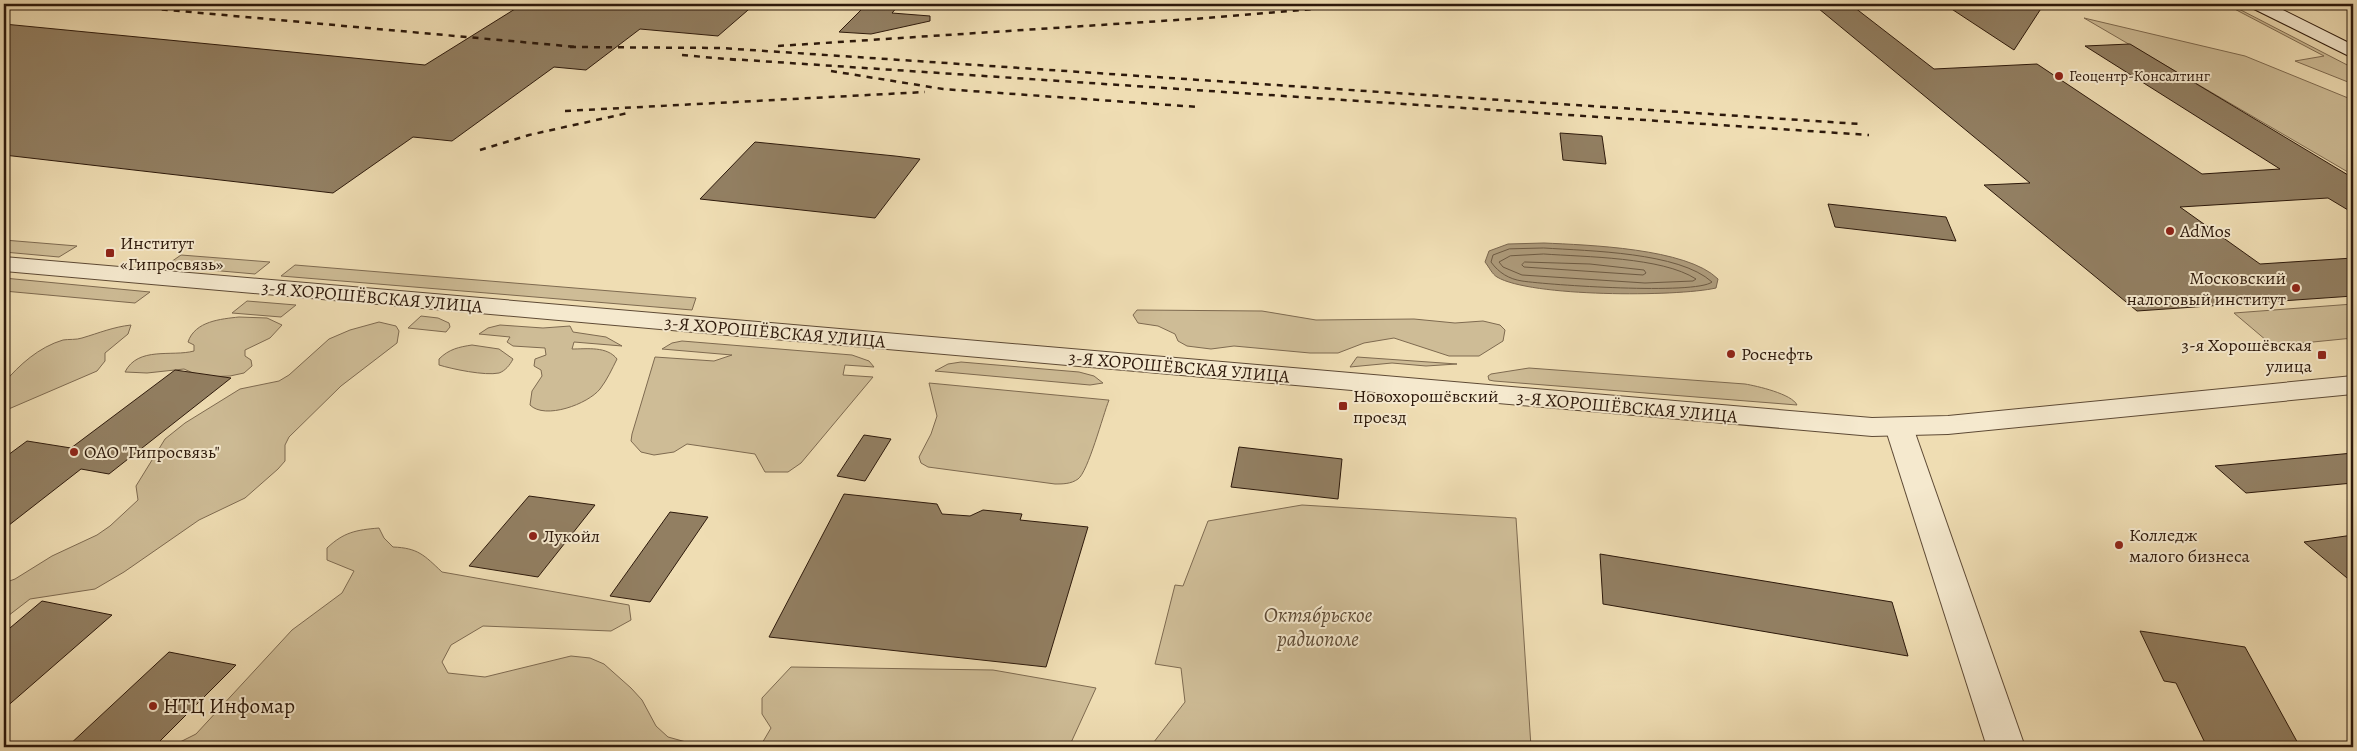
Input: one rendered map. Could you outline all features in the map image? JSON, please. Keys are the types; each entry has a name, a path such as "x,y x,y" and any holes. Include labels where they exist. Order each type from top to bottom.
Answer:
{"street":[{"path":"2258,4 2353,52"},
{"path":"2292,4 2353,34"},
{"name":"3-Я ХОРОШЁВСКАЯ УЛИЦА","path":"4,264 1847,426 1898,427 1948,424 2353,385"},
{"path":"1898,427 2006,747"}],"green space":[{"path":"2225,4 2238,4 2244,7 2237,8 2353,68 2353,84 2295,61 2324,56"},
{"path":"2084,18 2245,56 2353,100 2353,175"},
{"path":"4,240 77,246 59,257 4,252"},
{"path":"181,255 270,262 255,274 165,266"},
{"path":"295,265 696,298 692,310 281,276"},
{"path":"4,278 150,292 135,303 4,291"},
{"path":"247,301 296,305 281,317 232,313"},
{"path":"2353,304 2353,338 2273,346 2234,313"},
{"path":"1137,310 1262,311 1316,320 1414,319 1455,323 1483,321 1500,325 1505,330 1503,341 1479,356 1449,356 1394,338 1364,343 1338,353 1310,353 1234,346 1211,349 1187,346 1178,341 1175,334 1158,326 1138,323 1133,315"},
{"path":"421,316 438,318 449,323 450,327 446,332 408,328"},
{"path":"239,317 267,318 282,325 270,338 245,350 245,356 251,360 252,366 244,373 230,376 202,377 184,369 147,373 125,372 131,364 147,356 194,351 194,345 188,342 191,335 202,325"},
{"path":"379,322 396,326 399,331 397,343 341,386 289,437 285,445 285,461 245,498 199,520 124,572 95,589 30,599 4,619 4,583 15,579 52,556 97,535 110,526 138,500 136,486 165,439 185,423 240,389 279,381 289,375 329,339 350,330"},
{"path":"131,325 128,334 105,353 105,361 97,371 4,411 4,383 23,363 38,352 63,340 80,339"},
{"path":"500,325 543,328 570,326 573,332 606,337 622,346 574,342 572,349 602,350 617,359 605,382 594,395 577,405 546,411 530,405 532,391 542,376 541,370 534,366 535,359 546,355 545,348 513,346 507,342 510,337 479,334 488,328"},
{"path":"682,341 852,355 869,361 874,367 845,365 843,375 873,377 801,463 788,472 765,472 755,454 687,444 674,452 654,455 641,452 631,441 632,434 655,357 714,361 732,355 662,349 672,343"},
{"path":"472,345 499,349 513,359 503,371 493,374 469,372 439,365 439,359 450,351"},
{"path":"1357,357 1457,364 1426,366 1392,363 1350,367"},
{"path":"961,362 1079,372 1094,376 1103,383 1090,385 935,371 948,364"},
{"path":"1529,368 1745,384 1782,394 1797,405 1494,381 1489,380 1488,376"},
{"path":"929,383 1109,400 1091,455 1082,474 1073,482 1055,484 928,467 921,463 919,457 931,434 937,416"},
{"name":"Октябрьское радиополе","path":"1302,505 1516,518 1531,747 1150,747 1185,702 1181,668 1155,664 1175,585 1183,586 1208,521"},
{"path":"379,528 384,538 393,547 415,551 442,572 629,605 631,620 611,631 483,626 451,645 442,662 448,673 485,677 571,656 590,658 604,664 631,688 642,700 656,726 668,737 704,747 170,747 196,734 292,630 342,593 354,571 327,560 327,548 345,535"},
{"path":"791,667 993,670 1096,688 1069,747 754,747 761,745 771,728 762,714 762,698"}],"water":[{"path":"1544,243 1635,250 1684,261 1703,269 1718,279 1716,288 1638,294 1570,292 1514,284 1497,277 1485,262 1489,251 1508,244"}],"building":[{"path":"523,4 755,4 718,36 640,29 586,70 554,67 452,141 413,137 333,193 4,155 4,24 425,65"},
{"path":"867,4 900,4 892,13 930,16 930,21 871,34 839,32"},
{"path":"1813,4 1850,4 1934,69 2037,64 2202,174 2280,169 2085,46 2130,44 2353,178 2353,213 2328,198 2180,207 2260,264 2353,258 2353,296 2137,311 1984,185 2030,183"},
{"path":"1944,4 2044,4 2014,50"},
{"path":"1560,133 1602,136 1606,164 1563,160"},
{"path":"755,142 920,159 875,218 700,199"},
{"path":"1828,204 1946,217 1956,241 1835,227"},
{"name":"ОАО \"Гипросвязь\"","path":"175,370 231,378 109,474 81,469 4,529 4,458 27,441 71,448"},
{"path":"864,435 891,439 865,481 837,476"},
{"path":"1239,447 1342,459 1338,499 1231,487"},
{"path":"2353,453 2353,483 2246,493 2215,466"},
{"path":"844,494 937,504 942,514 970,516 983,510 1022,514 1020,520 1088,527 1046,667 769,637"},
{"name":"Лукойл","path":"529,496 595,505 538,577 469,566"},
{"path":"670,512 708,517 650,602 610,596"},
{"path":"2353,535 2353,583 2304,542"},
{"path":"1600,554 1892,602 1908,656 1603,604"},
{"path":"42,601 112,615 4,709 4,633"},
{"path":"2140,631 2245,647 2300,747 2207,747 2176,683 2164,681"},
{"name":"НТЦ Инфомар","path":"169,652 236,665 154,747 67,747"}],"railway":[{"path":"102,4 577,47"},
{"path":"778,46 1207,18 1373,4"},
{"path":"1122,6 1244,8"},
{"path":"570,47 721,48 1860,124"},
{"path":"682,55 737,60"},
{"path":"730,59 1869,135"},
{"path":"831,71 943,89 1198,107"},
{"path":"565,111 925,92"},
{"path":"480,150 529,135 628,113"}],"place":[{"name":"Геоцентр-Консалтинг","path":"2059,76"},
{"name":"AdMos","path":"2170,231"},
{"name":"Институт «Гипросвязь»","path":"110,253"},
{"name":"Московский налоговый институт","path":"2296,288"},
{"name":"Роснефть","path":"1731,354"},
{"name":"3-я Хорошёвская улица","path":"2322,355"},
{"name":"Новохорошёвский проезд","path":"1343,406"},
{"name":"ОАО \"Гипросвязь\"","path":"74,452"},
{"name":"Лукойл","path":"533,536"},
{"name":"Колледж малого бизнеса","path":"2119,545"},
{"name":"НТЦ Инфомар","path":"153,706"}]}
